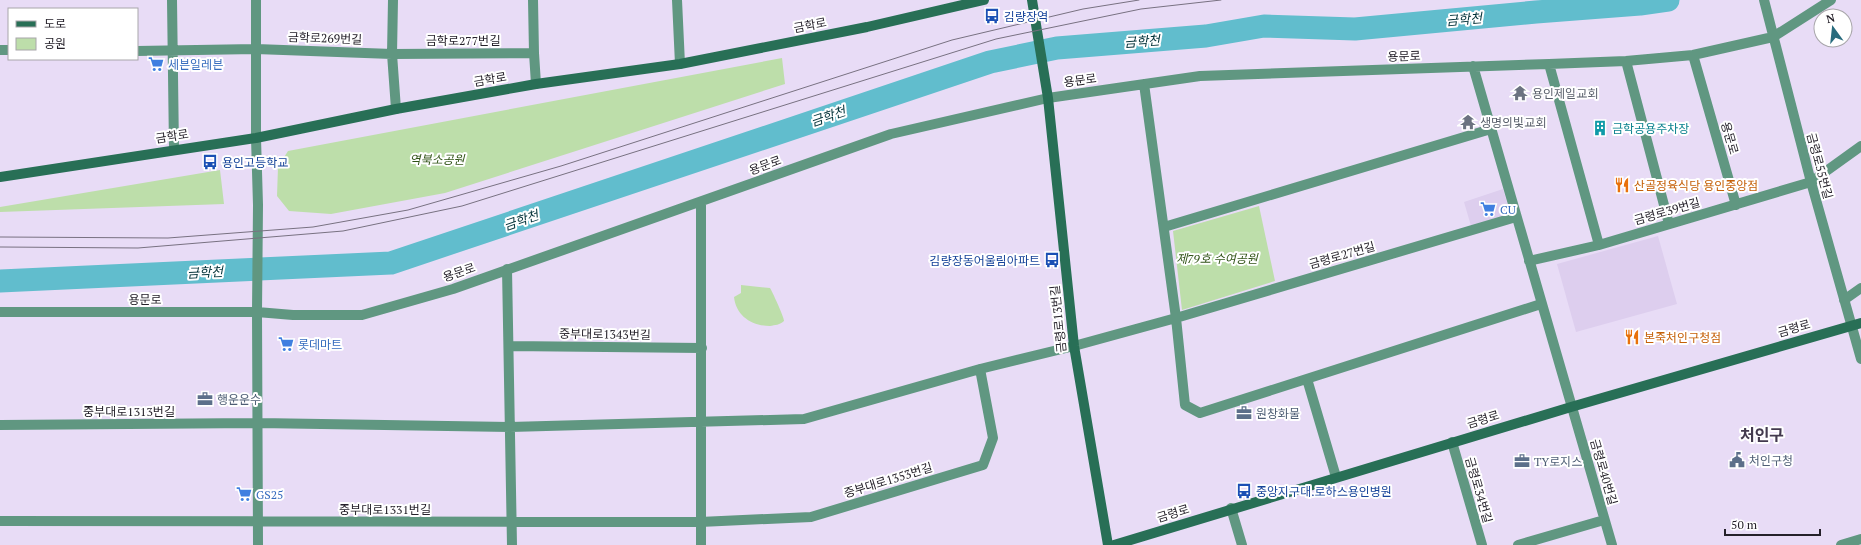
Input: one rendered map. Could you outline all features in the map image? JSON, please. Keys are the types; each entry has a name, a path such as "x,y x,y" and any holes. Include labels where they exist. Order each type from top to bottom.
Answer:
{"main road":[{"name":"금학로","path":"0,177 174,149 256,138 396,109 536,84 680,64 867,27 984,0"},
{"name":"금령로13번길","path":"1032,0 1047,93 1074,346 1108,545"},
{"name":"금령로","path":"1114,545 1231,508 1452,442 1856,324"}],"street":[{"path":"172,0 174,149"},
{"path":"256,0 256,138 258,205 257,312 259,423 258,545"},
{"path":"393,0 392,54 396,109"},
{"path":"533,0 536,84"},
{"path":"677,0 680,64"},
{"name":"금령로55번길","path":"1764,0 1811,182 1844,300 1856,324 1861,358"},
{"name":"용문로","path":"0,312 257,312 292,316 362,315 453,289 891,134 1047,93 1144,84 1200,76 1626,61 1693,55 1774,37 1831,0"},
{"name":"금학로269번길","path":"138,50 173,51 256,49 392,54"},
{"name":"금학로277번길","path":"392,54 534,53"},
{"name":"용문로","path":"1693,55 1736,205"},
{"path":"1626,61 1669,224"},
{"path":"1549,64 1599,245"},
{"path":"1473,66 1571,407"},
{"path":"1144,84 1176,318 1185,405 1200,413 1541,304"},
{"path":"1164,227 1491,129"},
{"name":"금령로39번길","path":"1528,261 1599,245 1811,182 1861,146"},
{"path":"701,202 701,545"},
{"name":"금령로27번길","path":"1074,346 1176,318 1516,217"},
{"path":"507,269 512,545"},
{"path":"1844,300 1861,288"},
{"name":"중부대로1343번길","path":"509,346 702,348"},
{"path":"259,423 510,427 702,421 804,420 980,369 1074,346"},
{"name":"중부대로1353번길","path":"700,522 811,518 983,465 993,438 980,369"},
{"path":"1307,379 1336,477"},
{"name":"금령로40번길","path":"1571,407 1612,545"},
{"name":"중부대로1313번길","path":"0,425 259,423"},
{"name":"금령로34번길","path":"1452,442 1482,545"},
{"path":"1231,508 1242,545"},
{"path":"1518,545 1604,520"},
{"path":"0,521 258,522"},
{"name":"중부대로1331번길","path":"258,522 512,522"},
{"path":"512,522 700,522"},
{"path":"1842,545 1861,539"}],"shaded area":[{"name":"CU","path":"1503,189 1511,216 1471,226 1464,202"},
{"path":"1658,236 1677,304 1576,332 1557,264"}],"green space":[{"name":"역북소공원","path":"782,58 785,84 445,193 331,214 289,211 277,196 278,167 288,151"},
{"path":"220,170 224,204 0,212 0,207"},
{"name":"제79호 수여공원","path":"1259,206 1275,281 1182,310 1173,231"},
{"path":"741,285 770,288 781,310 784,321 779,324 763,326 746,319 735,304 734,297 741,293"}],"waterway":[{"name":"금학천","path":"0,281 391,263 990,62 1057,48 1206,36 1264,26 1355,29 1640,4 1668,0"}],"tram line":[{"path":"0,237 168,238 313,227 408,210 561,166 952,40 1083,9 1139,0"},
{"path":"0,247 138,248 343,231 462,206 996,39 1141,9 1221,0"}],"place":[{"name":"김량장역","path":"992,16"},
{"name":"세븐일레븐","path":"156,64"},
{"name":"용인제일교회","path":"1520,93"},
{"name":"생명의빛교회","path":"1468,122"},
{"name":"금학공용주차장","path":"1600,128"},
{"name":"용인고등학교","path":"210,162"},
{"name":"산골정육식당 용인중앙점","path":"1622,185"},
{"name":"CU","path":"1488,209"},
{"name":"김량장동어울림아파트","path":"1052,260"},
{"name":"본죽처인구청점","path":"1632,337"},
{"name":"롯데마트","path":"286,344"},
{"name":"행운운수","path":"205,399"},
{"name":"원창화물","path":"1244,413"},
{"name":"처인구청","path":"1737,460"},
{"name":"TY로지스","path":"1522,461"},
{"name":"중앙지구대.로하스용인병원","path":"1244,491"},
{"name":"GS25","path":"244,494"}],"district":[{"name":"처인구","path":"1762,435"}]}
